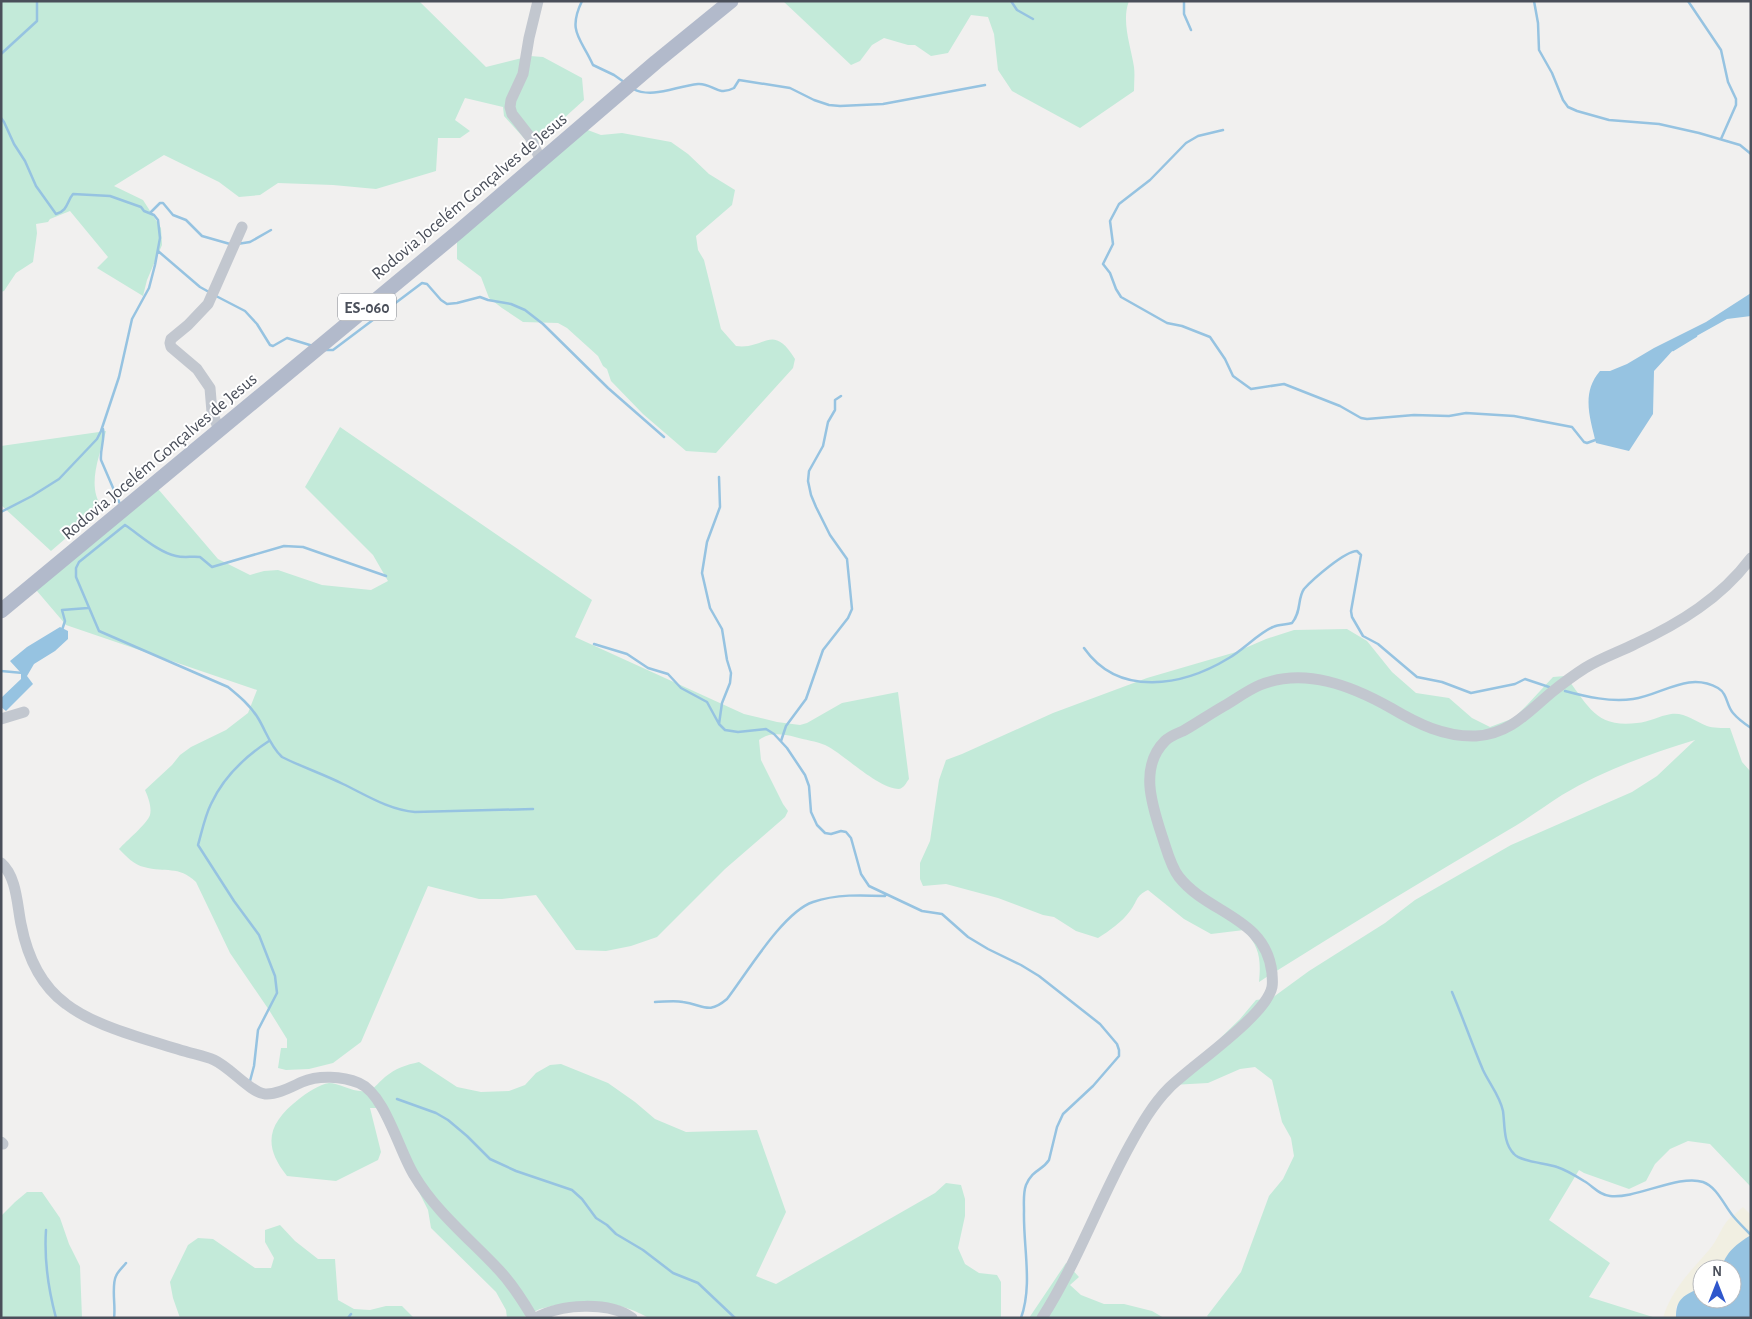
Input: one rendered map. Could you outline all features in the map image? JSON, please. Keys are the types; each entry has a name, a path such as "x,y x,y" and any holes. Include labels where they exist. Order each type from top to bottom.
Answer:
{"main road":[{"name":"Rodovia Jocelém Gonçalves de Jesus","path":"1,611 731,1"}],"street":[{"path":"538,1 523,74 511,100 510,107 512,114 530,137 541,160"},
{"path":"219,430 212,412 210,388 197,369 170,343 171,339 188,325 208,304 242,227"},
{"path":"1042,1318 1064,1280 1120,1164 1144,1120 1168,1089 1232,1035 1260,1008 1272,988 1272,969 1263,944 1243,922 1199,896 1178,876 1168,856 1155,813 1150,788 1151,765 1156,752 1168,738 1258,685 1283,678 1306,678 1343,684 1365,693 1431,730 1478,736 1508,727 1530,713 1552,692 1588,666 1669,628 1700,608 1739,574 1751,558"},
{"path":"1,719 24,712"},
{"path":"2,865 9,873 15,892 28,954 48,988 66,1004 112,1027 215,1061 237,1075 253,1090 262,1094 279,1091 305,1081 327,1078 343,1079 365,1086 379,1102 414,1175 430,1198 450,1222 499,1270 519,1294 534,1318 567,1307 608,1308 625,1313 632,1318"}],"green space":[{"path":"1,1 419,1 486,67 530,56 543,57 582,78 584,100 532,147 504,116 503,107 465,98 455,120 470,131 460,138 438,138 436,171 376,189 278,183 260,195 239,197 219,182 164,155 114,186 143,200 161,228 162,245 147,280 143,296 97,268 108,257 70,211 50,219 48,222 36,224 37,233 33,262 16,273 4,291 1,292"},
{"path":"783,1 1129,1 1126,25 1134,67 1134,91 1080,128 1012,91 998,70 994,34 988,17 971,15 948,53 931,56 915,45 908,45 884,38 872,45 860,61 851,65"},
{"path":"585,129 601,135 622,133 671,142 688,154 709,174 735,190 732,205 696,236 698,250 704,260 721,329 736,346 754,345 768,340 780,342 795,359 793,368 716,453 686,451 643,414 611,381 607,369 603,366 598,356 567,328 558,323 523,322 489,298 481,277 457,259 457,239"},
{"path":"340,427 592,600 575,637 744,714 777,722 800,725 842,703 898,692 909,779 899,789 891,787 871,777 825,745 781,735 763,737 759,740 761,760 788,811 785,817 725,869 657,937 631,946 606,951 576,950 536,895 502,899 479,899 428,886 361,1042 333,1063 309,1069 286,1070 278,1068 281,1048 287,1048 287,1039 230,953 196,882 177,871 140,866 130,860 119,849 141,828 150,815 150,805 145,790 180,755 191,747 226,730 248,713 257,690 66,625 37,591 24,593 153,483 218,559 250,575 278,570 322,585 371,590 388,581 373,555 305,487"},
{"path":"106,431 95,480 97,499 102,507 51,551 1,505 1,446"},
{"path":"1347,629 1367,641 1392,672 1416,693 1449,698 1472,718 1490,727 1514,718 1553,677 1565,676 1594,712 1611,722 1623,724 1637,723 1676,714 1709,727 1730,728 1742,762 1751,772 1751,1187 1710,1144 1688,1141 1670,1149 1655,1164 1646,1181 1629,1189 1579,1170 1549,1220 1610,1263 1589,1297 1656,1318 1209,1318 1207,1316 1241,1272 1269,1196 1283,1179 1294,1156 1291,1138 1282,1122 1272,1080 1255,1067 1240,1069 1208,1083 1172,1085 1240,1019 1256,1000 1272,998 1309,971 1385,923 1415,900 1511,845 1632,792 1657,776 1695,740 1627,763 1578,786 1259,982 1260,967 1258,954 1253,942 1244,930 1211,934 1184,919 1148,890 1139,897 1123,919 1098,938 1076,931 1054,917 1043,915 998,898 946,884 923,886 920,879 920,863 930,841 939,780 946,760 1053,713 1147,678 1236,652 1266,639 1294,630"},
{"path":"419,1062 457,1087 481,1092 509,1091 525,1085 536,1073 550,1065 561,1064 608,1083 655,1119 686,1132 757,1130 786,1212 756,1276 776,1284 935,1193 946,1183 961,1185 965,1199 965,1216 958,1248 965,1264 979,1273 997,1275 1001,1282 1001,1318 649,1318 623,1307 596,1302 582,1302 554,1305 540,1309 522,1318 507,1318 506,1310 496,1292 431,1228 428,1210 377,1108 370,1108 381,1152 378,1160 336,1181 287,1176 274,1154 272,1135 275,1126 289,1108 309,1092 329,1083 359,1091 370,1090 393,1071"},
{"path":"27,1192 42,1192 60,1218 69,1244 80,1266 82,1318 1,1318 1,1216"},
{"path":"280,1225 295,1241 318,1259 335,1259 338,1300 354,1309 370,1310 386,1306 402,1306 414,1318 180,1318 170,1282 188,1245 198,1238 213,1239 255,1268 271,1268 274,1258 265,1242 265,1230"},
{"path":"1066,1263 1079,1277 1070,1285 1081,1295 1104,1304 1124,1304 1152,1311 1164,1318 1029,1318"}],"sand":[{"path":"1743,1207 1751,1215 1751,1235 1738,1245 1726,1259 1701,1259 1712,1246 1728,1220"},
{"path":"1692,1269 1692,1294 1676,1306 1676,1318 1663,1318 1671,1299"}],"water":[{"path":"1751,293 1751,316 1727,319 1675,348 1654,371 1653,414 1629,451 1596,443 1590,415 1589,397 1594,379 1600,371 1610,371 1627,364 1706,322"},
{"path":"60,627 68,631 68,639 55,651 34,664 27,676 33,684 6,711 1,707 1,698 21,679 21,673 10,661 27,647"},
{"path":"1751,1235 1751,1318 1676,1318 1677,1307 1681,1299 1692,1292 1692,1309 1742,1309 1742,1259 1725,1259 1732,1249"}],"waterway":[{"path":"1,54 37,21 37,1"},
{"path":"582,1 576,20 577,34 580,41 593,65 624,82"},
{"path":"1011,1 1017,10 1033,19"},
{"path":"1184,1 1184,14 1191,30"},
{"path":"1534,1 1538,23 1539,50 1568,107 1609,120 1659,124 1699,133 1740,145 1751,154"},
{"path":"1688,1 1721,50 1728,82 1736,99 1736,105 1721,139"},
{"path":"633,89 648,93 703,84 723,91 734,88 739,80 790,88 814,100 840,106 883,104 985,85"},
{"path":"1,118 25,161 36,186 56,214 63,211 73,194 110,196 141,207 144,211 154,215 158,220 160,238 149,288 132,319 119,377 97,439 59,479 1,512"},
{"path":"1223,130 1198,136 1186,143 1150,180 1119,204 1110,221 1113,244 1103,264 1110,273 1121,297 1167,323 1182,326 1210,337 1225,359 1233,376 1251,389 1284,384 1367,419 1414,415 1449,416 1466,413 1514,416 1572,427 1584,442 1587,443 1598,439"},
{"path":"150,213 160,203 163,203 173,215 186,220 202,236 230,244"},
{"path":"237,244 250,242 271,230"},
{"path":"158,251 200,287 209,292"},
{"path":"325,350 333,350 422,283 427,284 447,304 480,297 511,304 525,310 543,324 608,388 664,437"},
{"path":"216,296 245,311 257,324 270,345 273,346 287,338 313,346"},
{"path":"1673,350 1696,336"},
{"path":"781,741 786,726 806,699 823,650 848,618 852,609 847,559 830,535 811,495 808,481 809,471 823,446 828,422 835,410 835,400 841,396"},
{"path":"103,429 101,460 120,504"},
{"path":"719,477 720,507 707,542 702,573 710,608 722,629 731,673 730,683 722,703 719,724"},
{"path":"125,525 79,562 76,568 76,577 99,631 228,687 255,713 271,743 282,757 387,805 415,812 533,809"},
{"path":"125,525 149,543 169,554 179,557 200,557 212,567 284,546 303,547 386,576"},
{"path":"1084,648 1098,664 1115,675 1133,681 1172,680 1192,675 1211,668 1229,658 1268,629 1292,623 1297,614 1304,589 1337,560 1357,551 1361,555 1351,611 1352,617 1363,636 1378,644 1417,677 1442,682 1471,693 1515,684 1525,679 1549,687"},
{"path":"62,630 65,621 62,610 88,608"},
{"path":"594,644 627,654 648,668 668,674 681,688 707,702 719,724 725,730 738,732 766,729 774,734 787,748 805,775 809,786 811,812 817,825 825,833 846,832 851,838 861,874 869,886 922,911 942,914 968,937 1039,976 1100,1024 1117,1044 1119,1056 1093,1086 1063,1114 1057,1127 1049,1160 1032,1176 1026,1185 1024,1191 1024,1225 1027,1279 1025,1305 1021,1318"},
{"path":"1,671 23,673"},
{"path":"1565,691 1599,698 1624,700 1644,697 1686,683 1707,683 1721,690 1733,713 1751,728"},
{"path":"250,1081 254,1066 258,1030 277,993 275,976 259,935 234,901 198,845 209,809 222,785 244,761 269,741"},
{"path":"655,1002 676,1001 706,1008 715,1007 727,999 766,944 802,908 822,899 840,896 885,896"},
{"path":"1452,992 1483,1070 1502,1105 1506,1139 1510,1150 1517,1157 1564,1170 1599,1192 1610,1196 1632,1194 1682,1181 1693,1180 1703,1182 1716,1192 1733,1216 1751,1235"},
{"path":"397,1099 436,1113 448,1120 490,1159 516,1171 572,1190 582,1199 596,1218 616,1234 643,1250 673,1273 698,1283 735,1318"},
{"path":"46,1230 47,1274 56,1318"},
{"path":"114,1318 115,1280 118,1272 126,1263"},
{"path":"348,1318 351,1314"}]}
